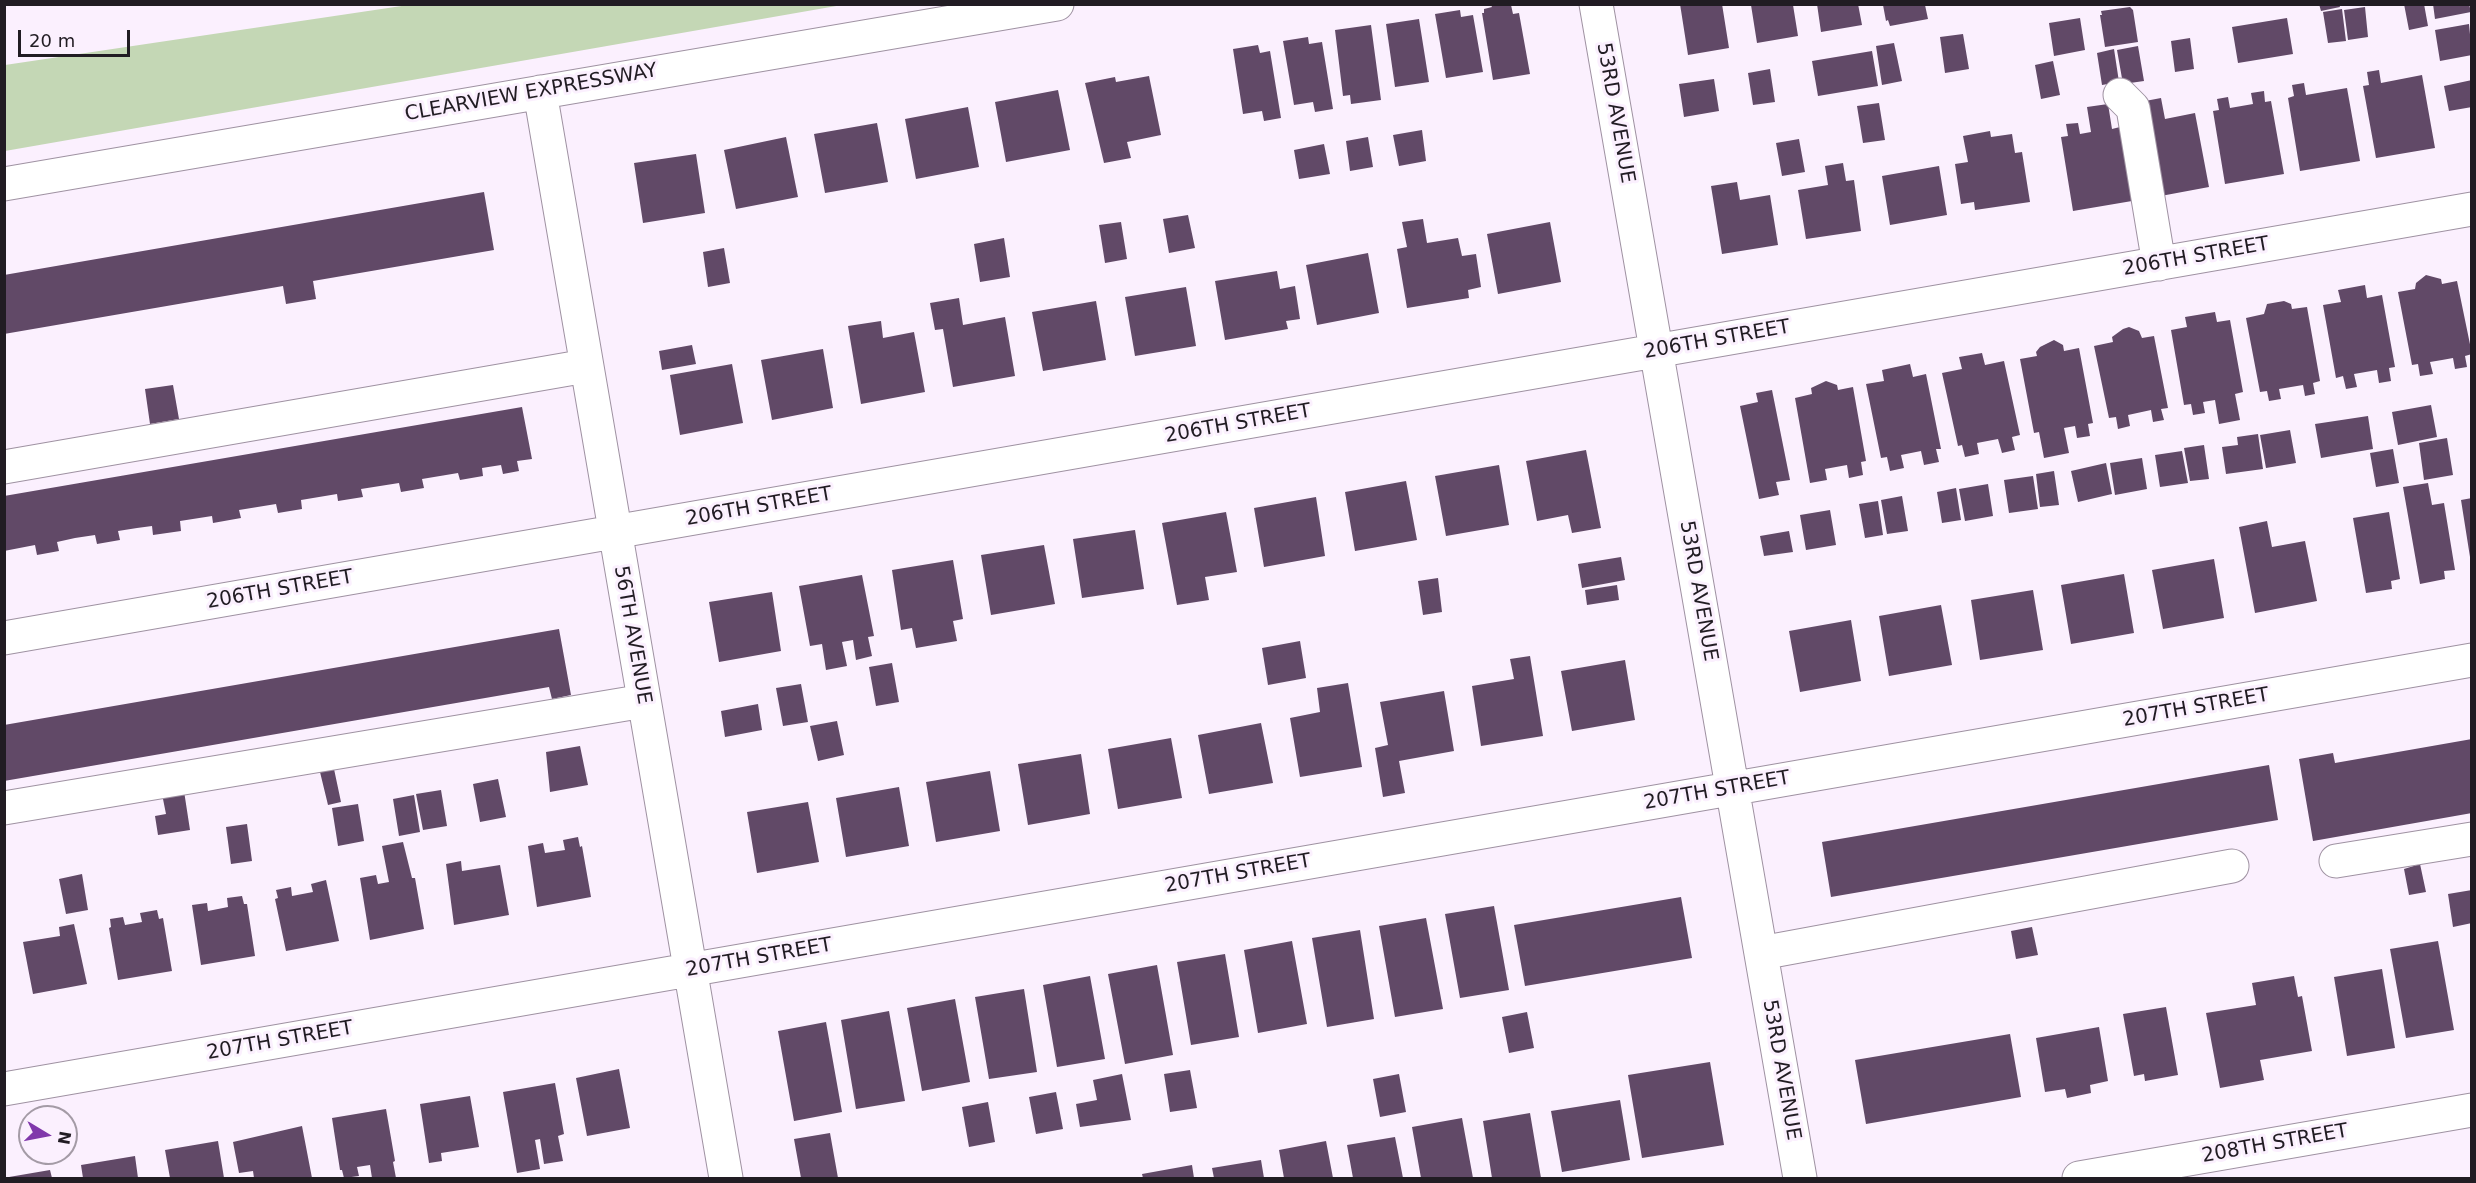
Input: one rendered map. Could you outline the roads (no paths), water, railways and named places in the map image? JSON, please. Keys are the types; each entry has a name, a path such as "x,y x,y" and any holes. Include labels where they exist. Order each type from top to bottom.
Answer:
{"street":[{"name":"CLEARVIEW EXPRESSWAY","path":"4,184 1057,4"},
{"name":"53RD AVENUE","path":"1596,4 1800,1179"},
{"name":"56TH AVENUE","path":"540,92 726,1179"},
{"path":"2120,94 2133,108 2159,264"},
{"name":"206TH STREET","path":"4,638 2472,210"},
{"path":"4,467 586,366"},
{"name":"207TH STREET","path":"4,1089 2472,660"},
{"path":"4,808 644,701"},
{"path":"2336,861 2472,839"},
{"path":"1761,953 2232,866"},
{"name":"208TH STREET","path":"2079,1179 2472,1110"}]}
